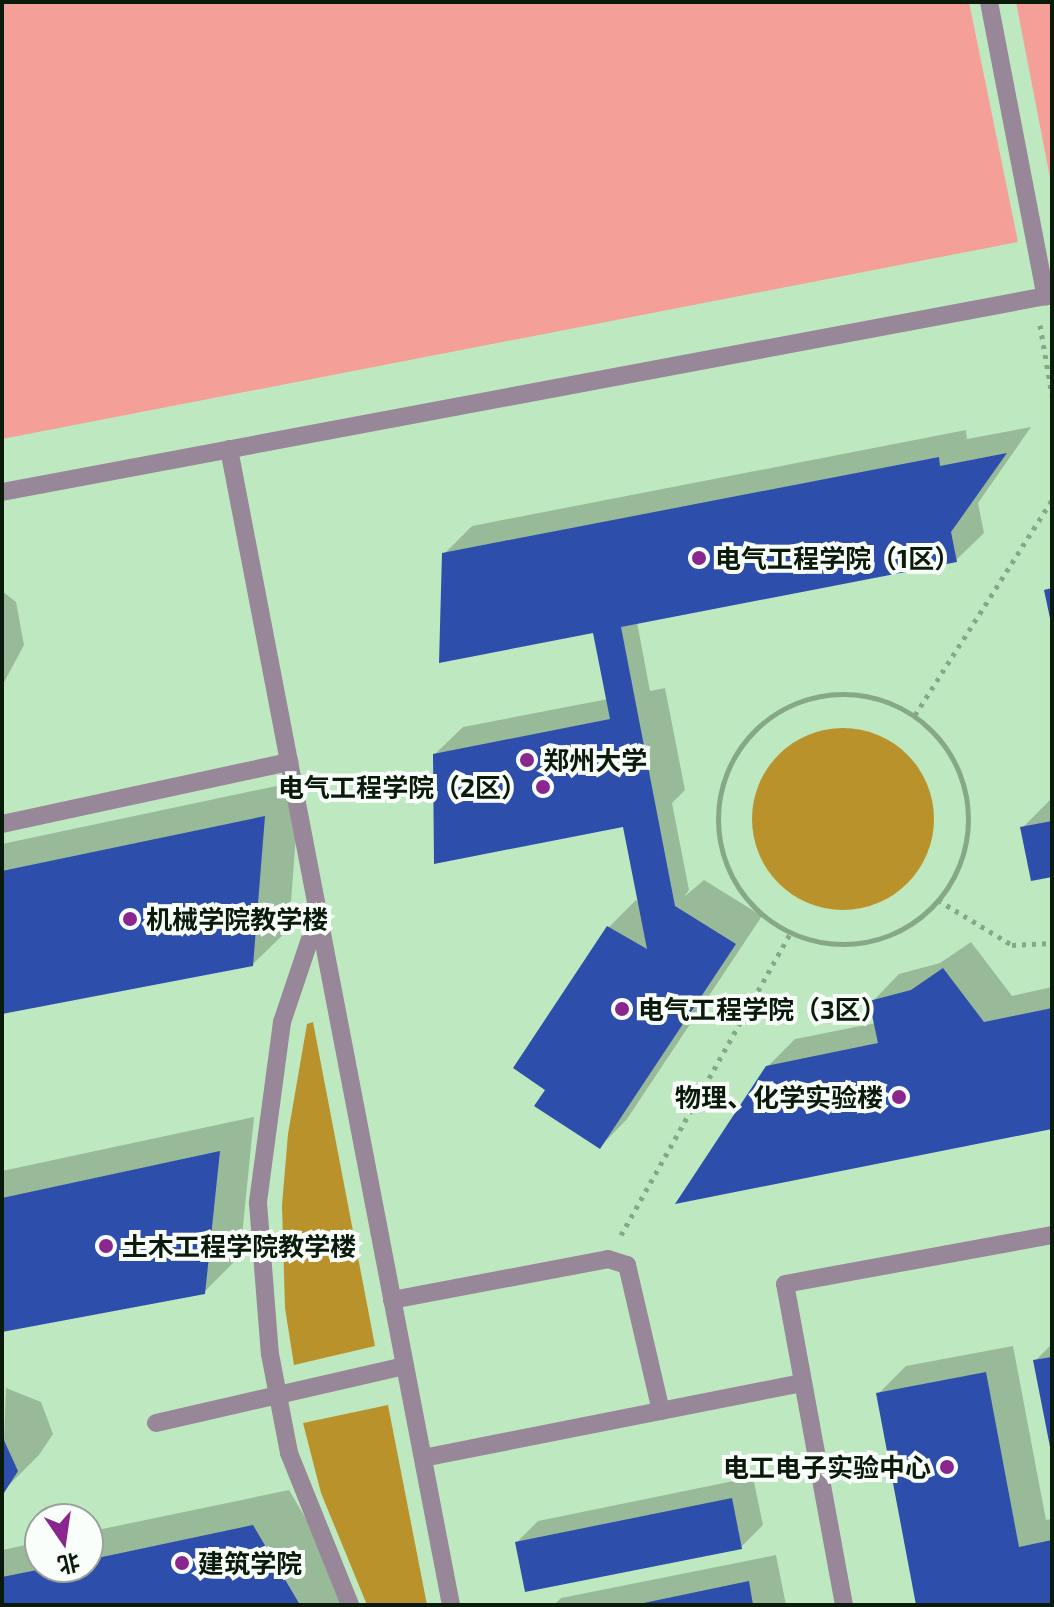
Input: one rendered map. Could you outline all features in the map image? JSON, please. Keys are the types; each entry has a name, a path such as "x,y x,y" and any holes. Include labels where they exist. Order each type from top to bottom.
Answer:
{"lane":[{"path":"2,492 1044,297 989,2"},
{"path":"229,449 451,1605"},
{"path":"2,824 289,762"},
{"path":"318,914 282,1022 258,1203 278,1395 301,1494 350,1605"},
{"path":"844,1605 785,1284 1052,1235"},
{"path":"392,1300 608,1259 627,1265 635,1286 661,1411"},
{"path":"156,1423 405,1366"},
{"path":"423,1458 803,1383"}],"path":[{"path":"1044,297 1052,395"},
{"path":"915,715 1052,500"},
{"path":"863,695 915,715 952,757 969,810 960,864 938,900 917,920 874,940 827,943 791,932 760,914 744,896 722,852 719,799 740,748 758,726 807,699 863,695"},
{"path":"938,900 1012,945 1052,943"},
{"path":"608,1259 791,932"}],"shaded area":[{"path":"2,2 969,2 1018,242 2,439"},
{"path":"1016,2 1052,2 1052,188"},
{"path":"843,728 878,735 894,743 907,755 919,768 927,784 934,819 927,854 919,870 907,883 894,895 878,903 843,910 808,903 792,895 779,883 767,870 759,854 752,819 759,784 767,768 779,755 792,743 808,735"},
{"path":"313,1022 375,1346 294,1365 285,1308 282,1205 288,1134 307,1024"},
{"path":"388,1405 427,1605 367,1605 321,1493 303,1423"}],"building":[{"path":"1007,453 951,532 957,562 621,627 675,906 736,944 600,1149 534,1106 545,1090 513,1068 607,926 647,949 623,827 434,864 433,754 610,719 593,633 439,663 442,553 939,457 940,466"},
{"path":"1052,588 1052,623 1051,623 1044,590"},
{"name":"机械学院教学楼","path":"265,816 253,966 2,1014 2,871"},
{"path":"1052,821 1052,877 1031,881 1020,827"},
{"name":"物理、化学实验楼","path":"943,968 984,1022 1052,1008 1052,1129 675,1204 766,1066 878,1043 869,1001 911,990"},
{"name":"土木工程学院教学楼","path":"220,1151 205,1294 2,1332 2,1198"},
{"path":"1052,1357 1052,1452 1051,1452 1033,1360"},
{"name":"电工电子实验中心","path":"986,1372 1019,1547 1052,1540 1052,1605 916,1605 876,1393"},
{"path":"2,1436 18,1471 2,1496"},
{"path":"732,1498 742,1549 525,1592 515,1542"},
{"name":"建筑学院","path":"253,1525 300,1605 2,1605 2,1577 24,1573 24,1583 104,1583 104,1557"},
{"path":"749,1581 753,1605 639,1605 639,1604"}],"place":[{"name":"电气工程学院（1区）","path":"699,558"},
{"name":"郑州大学","path":"527,760"},
{"name":"电气工程学院（2区）","path":"543,787"},
{"name":"机械学院教学楼","path":"130,919"},
{"name":"电气工程学院（3区）","path":"622,1009"},
{"name":"物理、化学实验楼","path":"899,1097"},
{"name":"土木工程学院教学楼","path":"106,1246"},
{"name":"电工电子实验中心","path":"947,1467"},
{"name":"建筑学院","path":"182,1563"}]}
